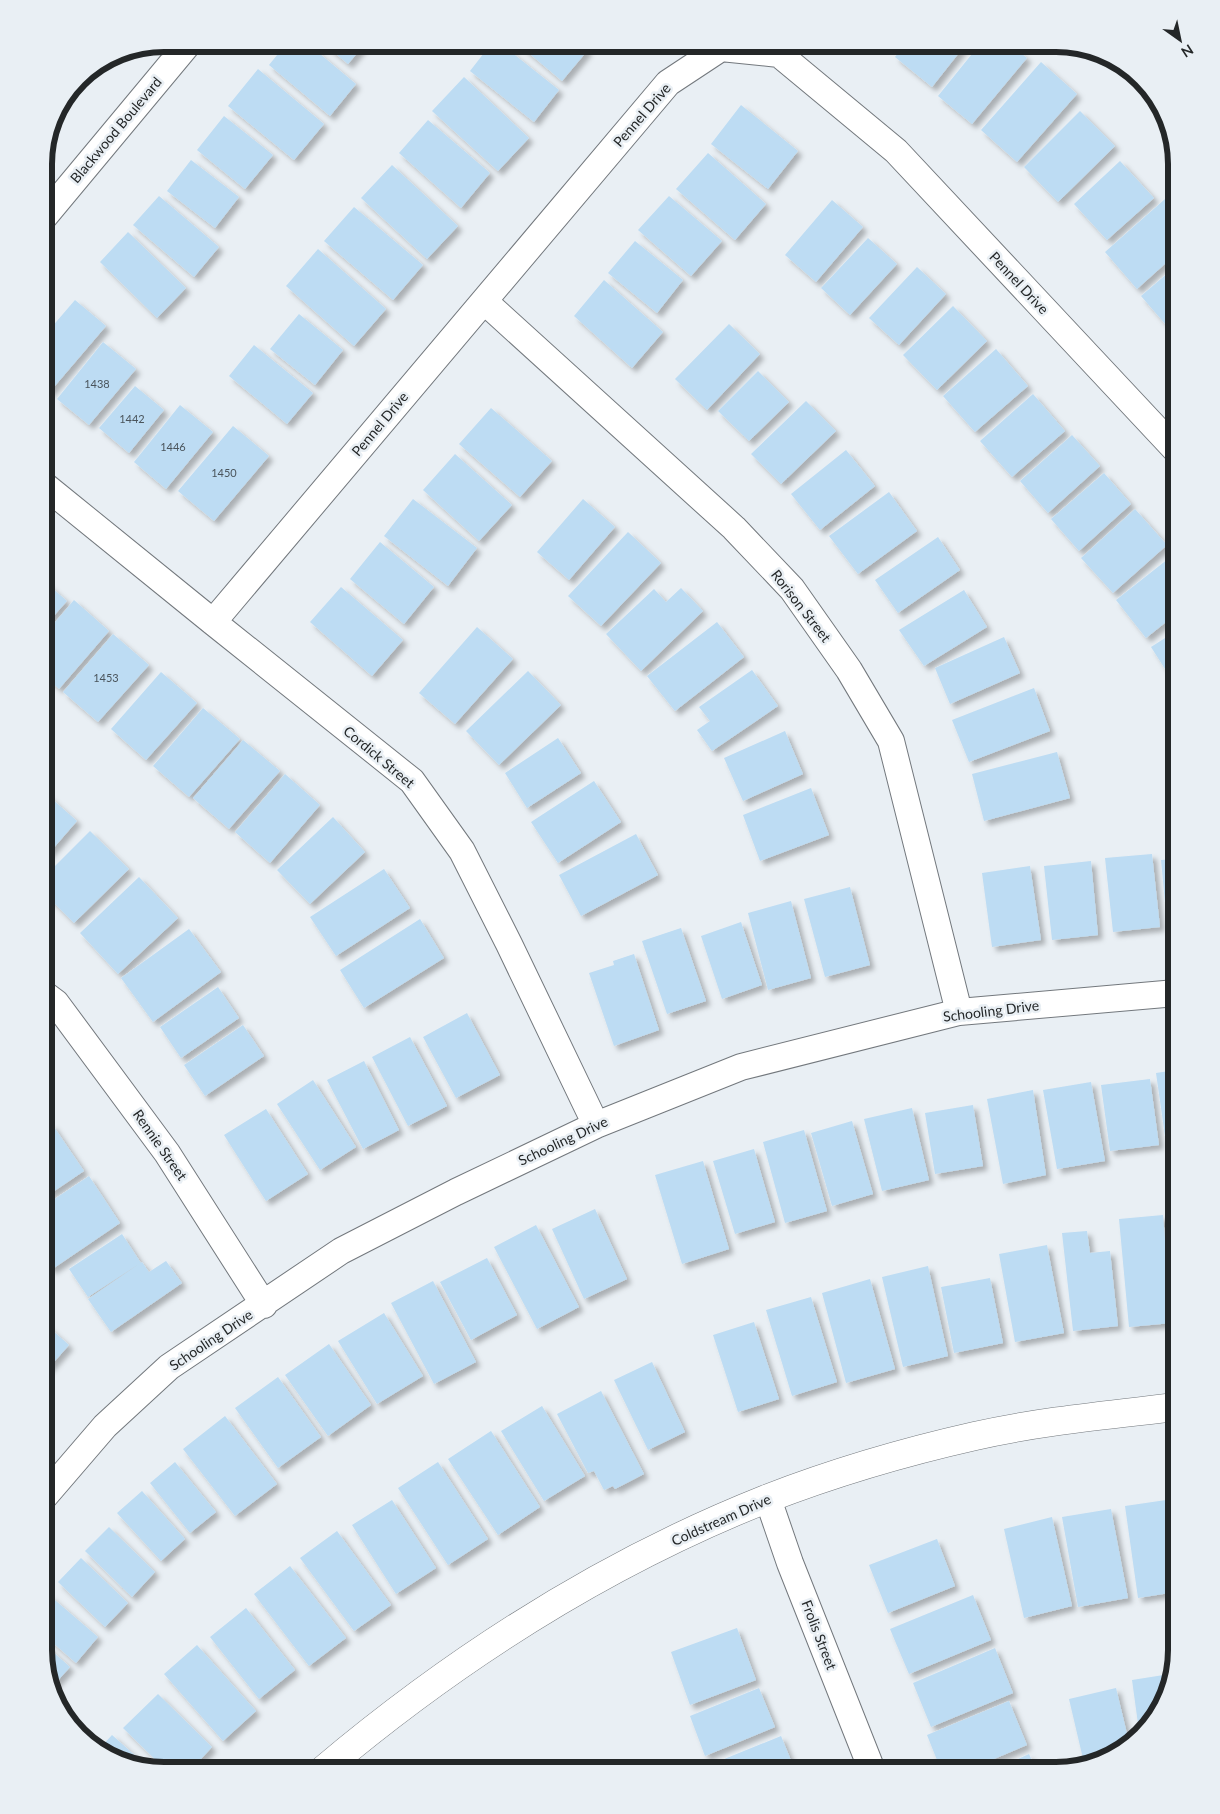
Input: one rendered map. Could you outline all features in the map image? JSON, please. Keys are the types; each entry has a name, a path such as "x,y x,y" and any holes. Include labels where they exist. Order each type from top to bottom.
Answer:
{"street":[{"name":"Blackwood Boulevard","path":"53,206 181,52"},
{"name":"Pennel Drive","path":"212,622 668,82 715,53"},
{"name":"Pennel Drive","path":"766,53 779,54 896,151 1168,441"},
{"name":"Rorison Street","path":"484,301 734,528 792,589 848,670 890,741 959,1012"},
{"name":"Cordick Street","path":"53,492 212,622 412,780 462,851 510,944 596,1125"},
{"name":"Schooling Drive","path":"52,1488 105,1426 169,1367 264,1305 341,1251 456,1192 596,1125 741,1067 959,1012 1168,994"},
{"name":"Rennie Street","path":"52,1001 167,1153 264,1305"},
{"name":"Coldstream Drive","path":"335,1761 396,1711 534,1616 585,1586 650,1552 768,1499 920,1450 977,1436 1045,1423 1168,1408"},
{"name":"Frolis Street","path":"768,1499 790,1563 869,1762"}],"building":[{"path":"279,52 318,52 356,84 330,116 269,65"},
{"path":"334,52 358,52 348,64"},
{"path":"485,52 512,52 559,90 534,122 470,71"},
{"path":"528,52 586,52 562,81"},
{"path":"898,53 959,53 932,87 895,57"},
{"path":"973,53 1021,53 1027,58 972,124 938,96"},
{"path":"1041,62 1077,94 1017,162 981,130"},
{"path":"258,69 324,124 294,160 228,106"},
{"path":"464,77 529,138 498,171 432,111"},
{"path":"741,105 798,151 768,189 711,144"},
{"path":"1080,111 1115,146 1058,202 1024,167"},
{"path":"224,116 273,155 245,189 197,150"},
{"path":"428,120 490,173 461,208 399,153"},
{"path":"708,153 766,204 735,240 676,189"},
{"path":"191,160 239,197 215,228 167,191"},
{"path":"1120,161 1154,198 1107,240 1074,204"},
{"path":"392,165 458,226 427,259 361,198"},
{"path":"159,196 219,247 194,277 133,225"},
{"path":"669,196 722,241 691,276 638,230"},
{"path":"1168,196 1168,261 1137,289 1105,252"},
{"path":"832,200 863,227 816,282 785,255"},
{"path":"354,207 423,265 393,300 324,241"},
{"path":"128,232 186,288 157,318 100,262"},
{"path":"868,238 897,264 850,315 821,288"},
{"path":"635,241 683,280 657,313 608,273"},
{"path":"318,249 386,309 354,346 286,286"},
{"path":"917,267 946,294 899,345 869,318"},
{"path":"1168,273 1168,327 1141,296"},
{"path":"604,280 663,332 632,368 574,316"},
{"path":"75,300 106,326 53,388 53,326"},
{"path":"953,306 987,341 937,390 903,355"},
{"path":"299,314 343,350 315,385 270,349"},
{"path":"729,324 760,354 707,410 675,379"},
{"path":"103,342 136,369 89,425 57,399"},
{"path":"254,345 313,393 287,424 229,376"},
{"path":"996,349 1028,386 975,432 943,396"},
{"path":"758,371 789,402 749,441 718,411"},
{"path":"135,386 164,410 129,453 99,428"},
{"path":"1033,394 1065,431 1012,477 980,441"},
{"path":"806,401 836,431 781,484 751,454"},
{"path":"180,405 213,432 166,489 134,462"},
{"path":"491,408 552,461 520,497 459,444"},
{"path":"233,426 269,456 214,521 178,491"},
{"path":"1072,435 1100,466 1048,513 1020,481"},
{"path":"846,450 875,486 820,530 791,494"},
{"path":"455,454 512,505 479,541 423,490"},
{"path":"1104,473 1131,504 1079,551 1051,519"},
{"path":"889,492 917,531 858,574 829,536"},
{"path":"413,499 477,548 448,586 384,536"},
{"path":"583,499 615,527 569,580 537,552"},
{"path":"1135,509 1167,545 1113,593 1081,558"},
{"path":"628,532 661,563 601,626 568,596"},
{"path":"938,537 960,570 898,613 875,580"},
{"path":"380,542 434,587 404,624 350,579"},
{"path":"1168,559 1168,620 1146,638 1116,600"},
{"path":"341,587 403,640 372,676 310,622"},
{"path":"681,588 703,611 641,671 606,634 654,589 666,602"},
{"path":"53,589 67,601 53,617"},
{"path":"964,590 987,627 924,666 899,630"},
{"path":"74,600 109,631 59,689 53,683 53,625"},
{"path":"717,622 744,657 675,711 647,676"},
{"path":"477,627 513,659 455,724 419,693"},
{"path":"113,634 149,665 98,722 63,692"},
{"path":"1168,636 1168,674 1151,647"},
{"path":"1004,637 1020,673 950,704 935,668"},
{"path":"752,670 778,706 712,751 697,730 710,721 699,707"},
{"path":"528,671 561,705 499,765 466,731"},
{"path":"161,672 197,703 146,760 111,729"},
{"path":"1034,688 1050,731 969,762 952,720"},
{"path":"203,708 240,739 189,797 153,766"},
{"path":"785,731 803,774 743,801 724,758"},
{"path":"558,738 581,773 527,808 505,773"},
{"path":"243,740 280,771 229,829 193,798"},
{"path":"1057,752 1070,798 984,821 972,774"},
{"path":"285,774 320,805 270,863 235,832"},
{"path":"594,781 621,822 558,863 531,822"},
{"path":"811,788 829,835 760,861 743,815"},
{"path":"53,800 77,821 53,849"},
{"path":"333,817 365,852 310,904 277,870"},
{"path":"90,831 129,869 74,923 53,902 53,868"},
{"path":"636,834 658,875 581,916 559,875"},
{"path":"1152,854 1160,927 1113,932 1105,858"},
{"path":"1161,860 1168,860 1168,934"},
{"path":"1091,861 1098,935 1052,940 1044,866"},
{"path":"1030,866 1041,940 992,947 982,873"},
{"path":"384,869 410,908 336,956 310,917"},
{"path":"139,877 178,918 118,974 80,933"},
{"path":"850,887 870,965 825,977 804,899"},
{"path":"791,901 811,978 768,990 748,913"},
{"path":"420,919 444,958 364,1008 340,970"},
{"path":"741,922 762,985 722,999 701,936"},
{"path":"681,928 706,1001 667,1014 642,941"},
{"path":"189,929 221,972 153,1022 121,978"},
{"path":"634,954 659,1030 614,1046 589,973 614,965 613,961"},
{"path":"218,987 239,1018 181,1058 160,1027"},
{"path":"467,1013 500,1075 456,1098 423,1037"},
{"path":"243,1025 264,1056 205,1096 184,1065"},
{"path":"410,1037 447,1106 408,1126 372,1057"},
{"path":"364,1061 399,1130 363,1149 327,1080"},
{"path":"1168,1071 1168,1157 1156,1073"},
{"path":"1150,1079 1159,1145 1110,1151 1101,1085"},
{"path":"313,1080 356,1147 320,1170 277,1104"},
{"path":"1091,1082 1105,1161 1057,1169 1043,1090"},
{"path":"1033,1090 1046,1175 1003,1184 987,1099"},
{"path":"973,1105 983,1166 935,1174 925,1113"},
{"path":"912,1108 929,1180 882,1191 864,1119"},
{"path":"266,1109 308,1174 266,1201 224,1135"},
{"path":"852,1121 873,1194 832,1206 811,1133"},
{"path":"52,1125 84,1171 52,1192"},
{"path":"804,1130 827,1211 785,1223 763,1142"},
{"path":"754,1149 775,1222 735,1234 713,1161"},
{"path":"703,1161 729,1249 682,1264 655,1175"},
{"path":"89,1176 120,1223 52,1269 52,1200"},
{"path":"595,1209 627,1279 584,1299 552,1229"},
{"path":"1163,1215 1168,1275 1168,1323 1129,1327 1119,1219"},
{"path":"536,1225 579,1307 537,1329 494,1247"},
{"path":"1087,1231 1090,1253 1110,1251 1118,1326 1073,1331 1062,1233"},
{"path":"122,1234 149,1272 166,1261 182,1283 111,1332 88,1299 139,1264 88,1297 69,1269"},
{"path":"1047,1245 1064,1333 1015,1342 999,1254"},
{"path":"487,1258 517,1315 471,1340 440,1282"},
{"path":"928,1266 948,1356 903,1367 882,1277"},
{"path":"990,1278 1003,1343 954,1353 941,1287"},
{"path":"870,1279 895,1369 846,1383 822,1293"},
{"path":"433,1281 476,1362 434,1384 391,1303"},
{"path":"811,1297 837,1382 792,1396 766,1310"},
{"path":"384,1313 423,1376 377,1404 338,1341"},
{"path":"754,1322 779,1399 738,1412 713,1335"},
{"path":"52,1330 69,1345 52,1364"},
{"path":"329,1344 371,1405 328,1436 285,1375"},
{"path":"652,1362 685,1432 648,1450 614,1380"},
{"path":"278,1377 321,1437 278,1468 235,1408"},
{"path":"601,1391 644,1474 615,1489 613,1486 604,1490 594,1471 588,1473 557,1414"},
{"path":"542,1406 585,1476 544,1501 501,1431"},
{"path":"225,1416 277,1484 235,1516 183,1449"},
{"path":"491,1431 540,1507 498,1535 448,1459"},
{"path":"175,1462 216,1512 190,1533 150,1483"},
{"path":"438,1462 488,1539 448,1565 398,1488"},
{"path":"142,1491 185,1539 161,1561 117,1513"},
{"path":"392,1500 436,1568 396,1594 352,1525"},
{"path":"1168,1500 1168,1593 1138,1598 1125,1506"},
{"path":"1111,1509 1128,1598 1078,1607 1062,1517"},
{"path":"1052,1517 1072,1606 1024,1618 1004,1529"},
{"path":"109,1527 155,1572 132,1597 85,1551"},
{"path":"337,1531 391,1605 354,1631 300,1558"},
{"path":"937,1539 955,1586 888,1613 869,1565"},
{"path":"81,1558 128,1603 105,1627 58,1582"},
{"path":"290,1566 346,1638 309,1666 254,1594"},
{"path":"973,1595 991,1640 909,1674 890,1629"},
{"path":"52,1598 98,1637 76,1663 52,1642"},
{"path":"246,1608 295,1670 259,1699 210,1637"},
{"path":"737,1628 756,1680 690,1705 671,1652"},
{"path":"197,1645 256,1711 223,1741 164,1674"},
{"path":"995,1648 1013,1693 931,1727 913,1683"},
{"path":"52,1651 70,1667 57,1682"},
{"path":"1165,1675 1153,1706 1138,1725 1132,1680"},
{"path":"759,1688 775,1727 705,1756 690,1716"},
{"path":"1116,1688 1127,1735 1112,1747 1083,1758 1069,1699"},
{"path":"158,1694 212,1747 199,1761 157,1761 123,1728"},
{"path":"1009,1701 1027,1745 987,1762 938,1762 927,1735"},
{"path":"112,1735 138,1758 128,1756 104,1744"},
{"path":"781,1736 792,1762 718,1762"},
{"path":"1029,1754 1032,1762 1012,1762"}]}
